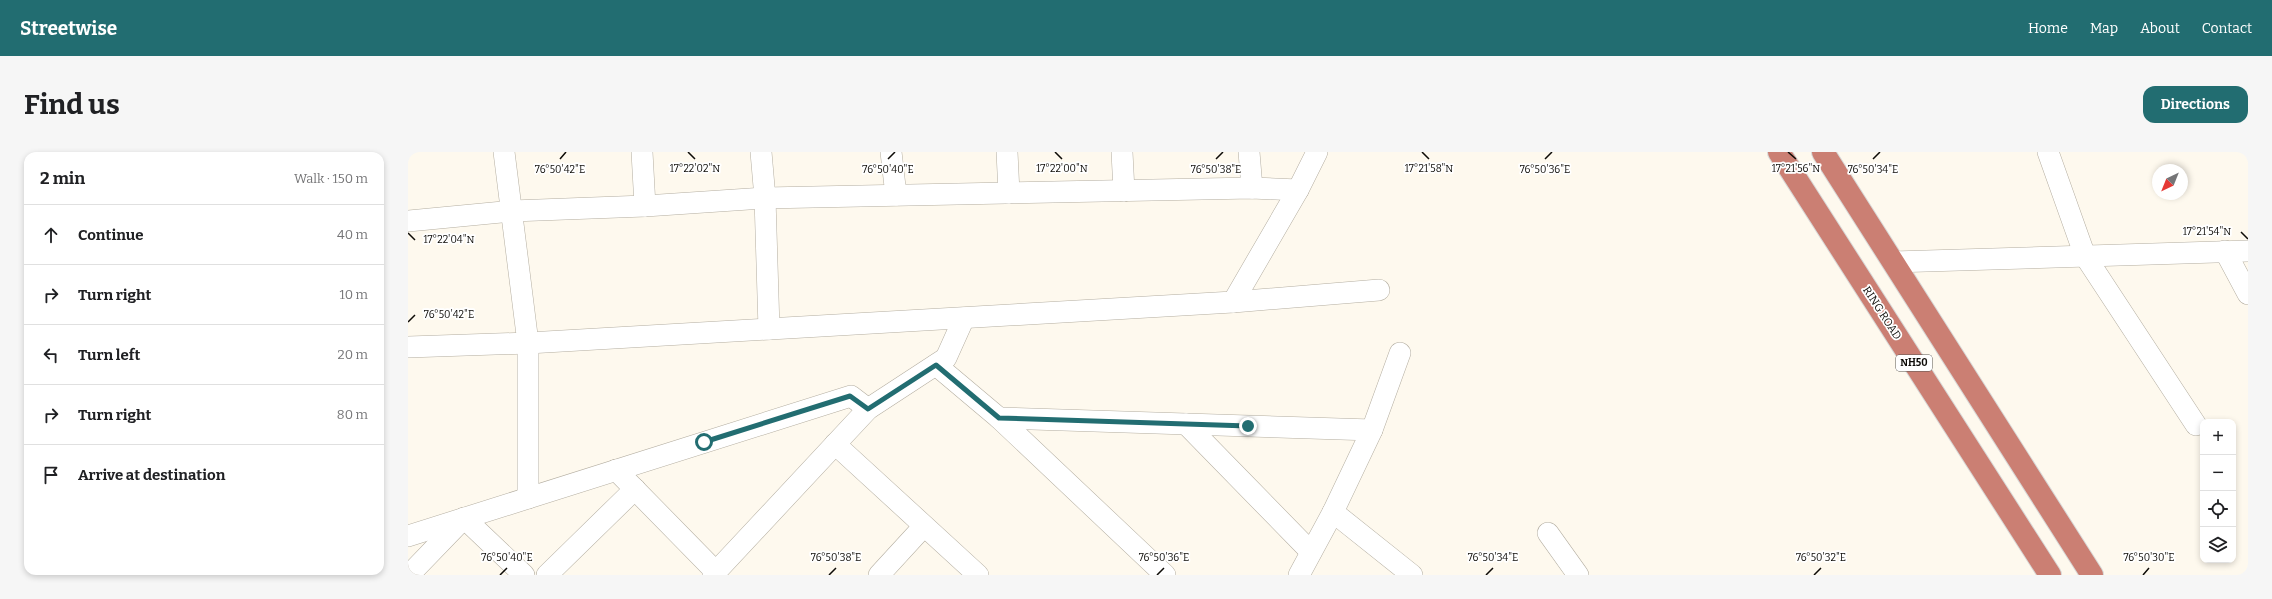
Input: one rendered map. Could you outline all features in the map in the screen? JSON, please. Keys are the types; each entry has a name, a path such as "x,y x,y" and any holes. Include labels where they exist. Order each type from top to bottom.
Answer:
{"highway":[{"name":"RING ROAD","path":"1779,152 2046,574"},
{"path":"1823,152 2092,575"}],"street":[{"path":"504,152 528,343 528,498"},
{"path":"642,152 645,206"},
{"path":"761,152 765,198 769,329"},
{"path":"891,152 896,195"},
{"path":"1007,152 1009,193"},
{"path":"1122,152 1124,191"},
{"path":"1249,152 1252,188"},
{"path":"1233,302 1298,190 1317,152"},
{"path":"2048,152 2084,256 2196,425"},
{"path":"408,221 512,211 645,206 765,198 1252,188 1298,190"},
{"path":"2225,251 2248,294"},
{"path":"1893,262 2248,251"},
{"path":"408,340 408,347 528,343 1233,302 1379,290"},
{"path":"616,470 714,574 868,409 946,358 964,318"},
{"path":"1299,575 1333,512 1372,430 1400,353"},
{"path":"936,365 999,418 1165,575"},
{"path":"408,536 850,396 868,409"},
{"path":"999,418 1372,430"},
{"path":"1186,424 1311,552"},
{"path":"835,444 978,575"},
{"path":"547,575 635,489"},
{"path":"1333,512 1412,575"},
{"path":"409,575 464,518"},
{"path":"464,518 524,575"},
{"path":"879,575 924,526"},
{"path":"1548,533 1578,575"}],"route":[{"path":"704,442 850,396 868,409 936,365 999,418 1248,426"}]}
